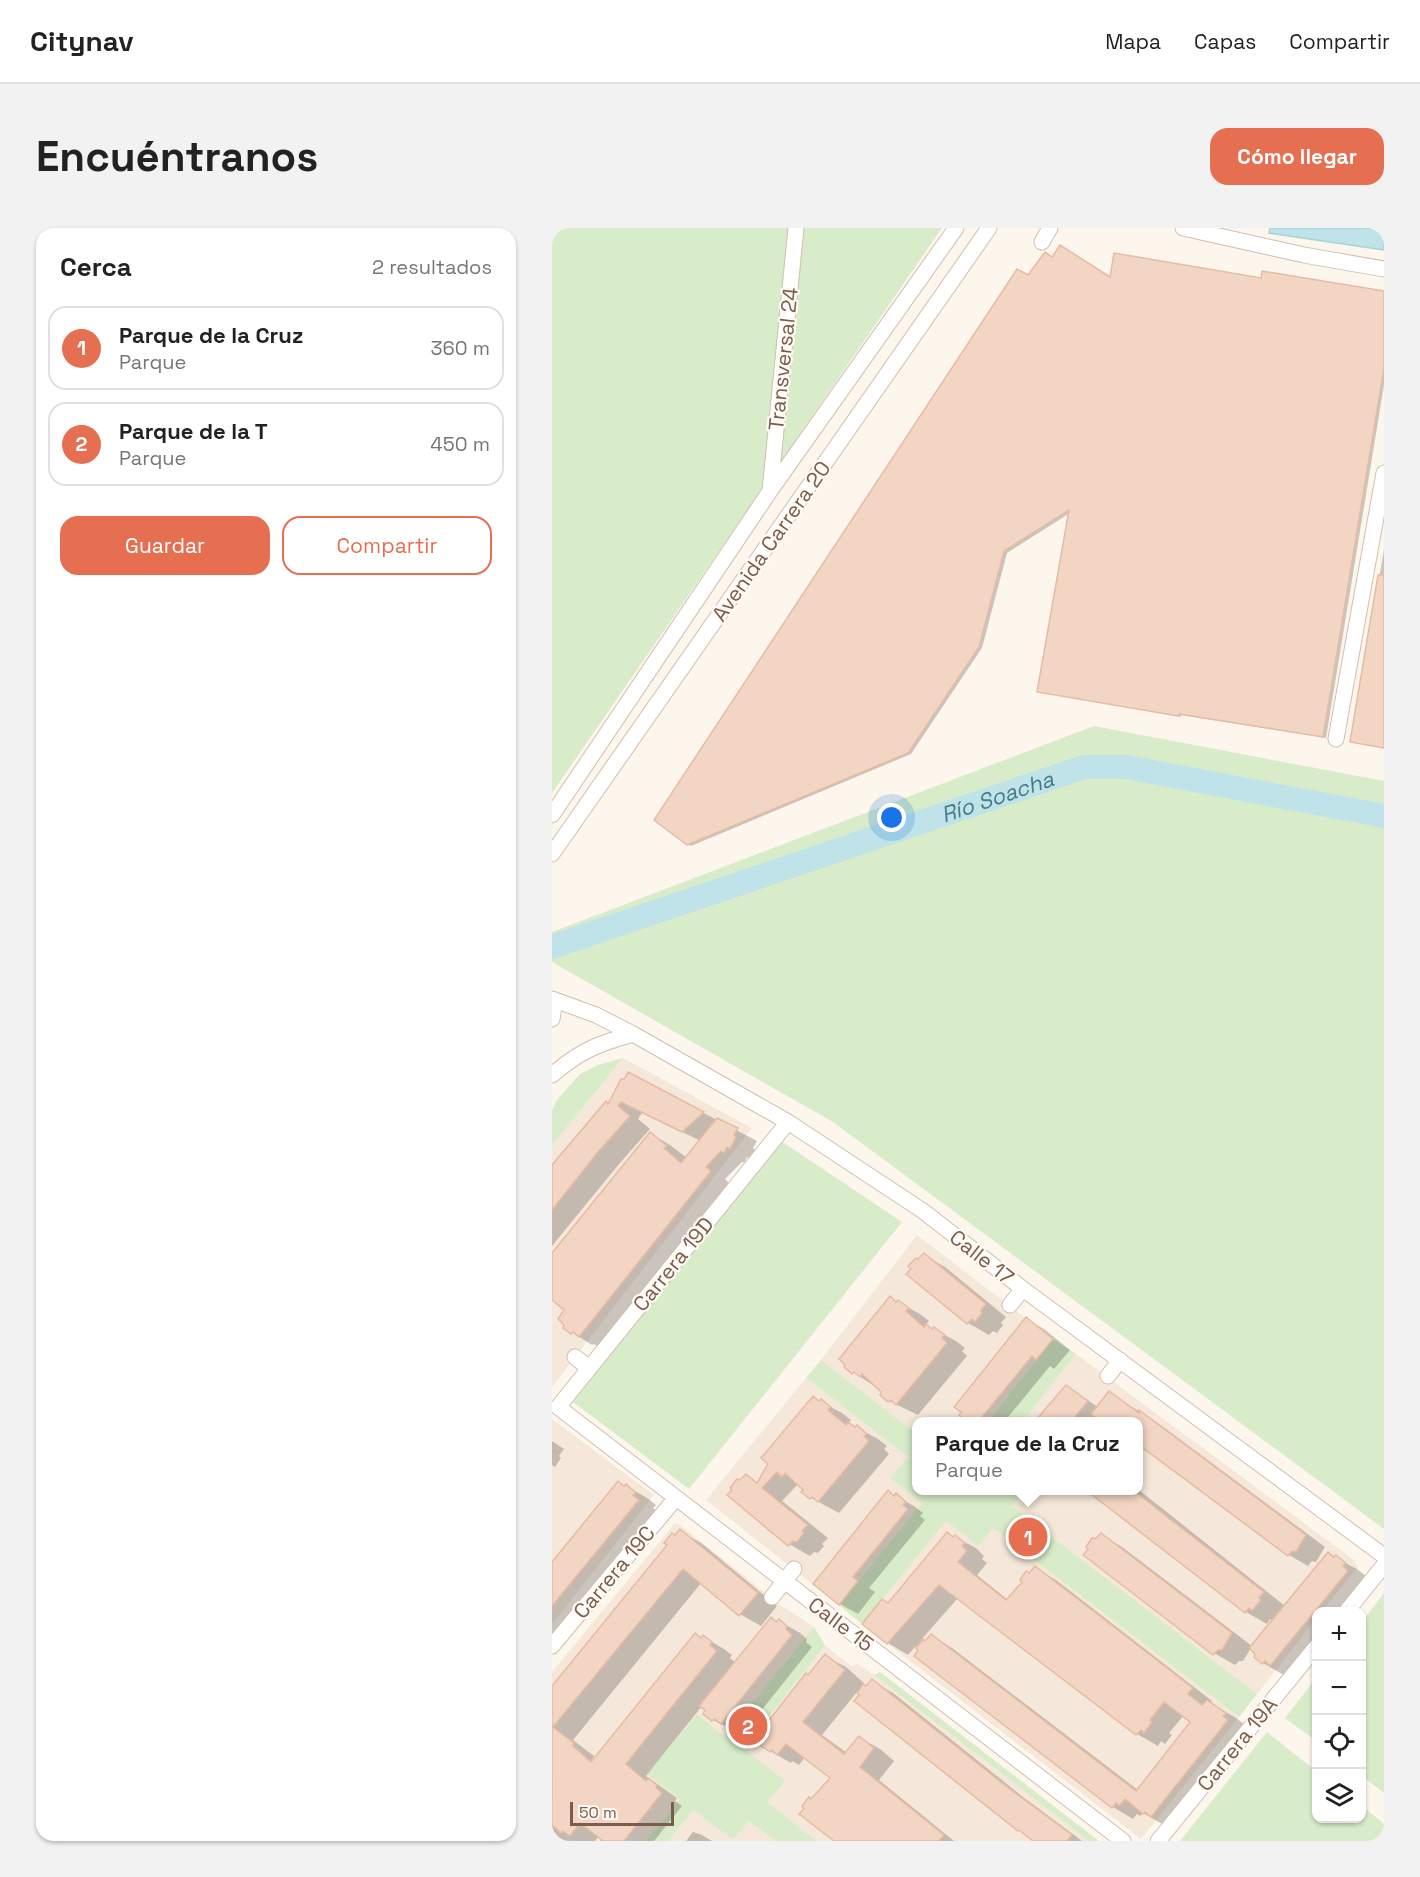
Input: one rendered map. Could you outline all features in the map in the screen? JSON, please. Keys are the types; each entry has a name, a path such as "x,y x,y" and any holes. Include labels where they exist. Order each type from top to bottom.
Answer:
{"street":[{"name":"Transversal 24","path":"770,491 796,228"},
{"name":"Avenida Carrera 20","path":"552,815 770,491 956,228"},
{"name":"Avenida Carrera 20","path":"552,854 989,228"},
{"path":"1183,228 1304,255 1384,269"},
{"path":"1336,739 1384,473"},
{"path":"552,1019 553,999"},
{"name":"Calle 17","path":"553,999 633,1034 788,1122 922,1211 1023,1289 1384,1556"},
{"path":"552,1075 570,1060 600,1043 633,1034"},
{"name":"Carrera 19D","path":"558,1407 788,1122"},
{"path":"1010,1305 1023,1289"},
{"path":"575,1357 589,1368"},
{"path":"1108,1376 1120,1360"},
{"name":"Calle 15","path":"558,1407 622,1464 789,1574 1124,1841"},
{"name":"Carrera 19C","path":"552,1646 676,1498"},
{"path":"1349,1607 1384,1565"},
{"path":"772,1597 789,1574"},
{"name":"Carrera 19A","path":"1158,1841 1312,1653"}],"shaded area":[{"path":"623,1058 752,1128 552,1387 552,1145"},
{"path":"917,1235 1053,1339 990,1417 912,1417 912,1430 821,1360"},
{"path":"1076,1354 1354,1560 1358,1567 1325,1607 1312,1607 1312,1624 1257,1694 1012,1506 1022,1495 1143,1495 1143,1417 1026,1417"},
{"path":"806,1378 908,1457 890,1478 922,1503 839,1605 706,1500"},
{"path":"552,1419 654,1495 552,1624"},
{"path":"946,1520 993,1528 1239,1717 1141,1839 862,1624"},
{"path":"675,1523 782,1606 814,1627 725,1738 697,1714 647,1773 680,1799 646,1841 552,1841 552,1672"},
{"path":"825,1645 851,1666 857,1664 866,1669 1089,1841 817,1841 767,1802 744,1749"},
{"path":"693,1810 733,1840 749,1821 775,1841 669,1841"}],"green space":[{"path":"552,228 942,228 552,793"},
{"path":"1094,726 1384,781 1384,1529 833,1122 552,962 552,932"},
{"path":"623,1058 552,1145 552,1111 556,1101 580,1074 598,1065"},
{"path":"769,1133 902,1222 689,1489 569,1399"},
{"path":"1053,1339 1076,1354 1026,1417 991,1417"},
{"path":"821,1360 912,1430 912,1495 1022,1495 1012,1506 1257,1694 1239,1717 993,1528 978,1546 946,1521 862,1624 839,1605 922,1503 890,1478 908,1457 806,1378"},
{"path":"1384,1593 1384,1793 1366,1779 1366,1617"},
{"path":"814,1627 825,1645 744,1749 785,1781 767,1802 817,1841 775,1841 749,1821 733,1840 693,1810 669,1841 646,1841 680,1799 647,1774 697,1714 725,1737"},
{"path":"880,1672 1099,1841 1089,1841 874,1675"},
{"path":"1312,1683 1312,1738 1285,1718"},
{"path":"1267,1732 1312,1768 1312,1823 1366,1823 1366,1809 1384,1824 1384,1841 1180,1841"}],"water":[{"path":"1270,228 1384,228 1384,250 1269,233"}],"building":[{"path":"1060,245 1110,277 1114,253 1261,278 1262,271 1384,291 1384,368 1323,737 1037,692 1069,510 1004,551 979,647 908,753 687,845 654,820 1017,269 1028,275 1045,252 1052,257"},
{"path":"1378,575 1384,575 1384,748 1350,742"},
{"path":"628,1072 704,1112 682,1132 621,1102 618,1106 630,1116 552,1210 552,1165 606,1101 608,1104 621,1079 624,1079"},
{"path":"717,1118 738,1128 730,1149 727,1147 724,1153 721,1151 706,1167 711,1171 579,1337 573,1332 571,1334 563,1328 564,1325 558,1319 564,1310 552,1300 552,1253 650,1132 667,1146 664,1148 681,1163"},
{"path":"924,1253 986,1304 975,1322 972,1319 967,1324 906,1274 911,1269 908,1266"},
{"path":"890,1296 896,1302 898,1300 909,1308 906,1311 924,1327 926,1324 932,1329 934,1327 945,1335 942,1338 947,1343 896,1405 880,1395 881,1392 862,1374 860,1377 854,1372 852,1374 839,1359"},
{"path":"1026,1317 1053,1339 1036,1360 1032,1356 982,1417 961,1417 959,1415 961,1412 954,1407"},
{"path":"1066,1385 1088,1401 1075,1417 1038,1417"},
{"path":"1109,1391 1139,1413 1139,1410 1306,1535 1296,1552 1292,1551 1288,1556 1143,1448 1143,1417 1095,1417 1091,1414"},
{"path":"813,1396 831,1407 828,1410 846,1425 848,1422 855,1427 857,1425 867,1434 864,1436 869,1441 818,1502 801,1492 803,1490 785,1473 782,1477 777,1472 762,1488 808,1525 797,1542 793,1541 788,1546 727,1495 737,1479 740,1480 746,1474 757,1483 768,1464 761,1458"},
{"path":"618,1481 624,1486 626,1484 636,1493 633,1495 639,1500 552,1606 552,1562"},
{"path":"888,1490 894,1496 896,1493 906,1502 903,1505 908,1509 853,1577 858,1581 839,1605 813,1584"},
{"path":"1092,1495 1139,1495 1264,1592 1252,1611 1249,1608 1245,1613"},
{"path":"680,1529 758,1593 739,1616 683,1569 553,1727 574,1743 573,1746 591,1762 695,1633 701,1638 703,1635 712,1642 710,1645 717,1651 626,1764 646,1781 648,1778 657,1785 656,1788 662,1793 624,1841 603,1841 580,1823 570,1836 563,1831 561,1833 552,1825 552,1686 667,1545 664,1543 672,1533 675,1535"},
{"path":"947,1532 965,1543 962,1546 967,1551 958,1562 1006,1600 1022,1582 1020,1580 1026,1571 1029,1573 1035,1566 1193,1688 1188,1694 1202,1705 1207,1700 1226,1713 1223,1716 1228,1720 1151,1817 1145,1812 1143,1814 1125,1799 1119,1806 1116,1803 1112,1808 914,1656 918,1650 916,1648 923,1639 925,1641 931,1634 1136,1791 1190,1722 1164,1702 1150,1720 1152,1722 1144,1733 1141,1730 1136,1735 939,1585 887,1644 862,1624 882,1599 888,1603"},
{"path":"1101,1533 1232,1633 1222,1650 1218,1650 1213,1655 1083,1555 1092,1538 1095,1539"},
{"path":"1328,1552 1346,1563 1343,1566 1348,1571 1318,1607 1312,1607 1312,1615 1270,1666 1265,1661 1262,1664 1249,1648"},
{"path":"771,1617 776,1622 779,1619 792,1635 721,1724 715,1719 712,1721 703,1714 705,1710 699,1706"},
{"path":"825,1654 845,1670 803,1722 844,1754 859,1736 874,1748 860,1767 944,1835 939,1841 834,1841 799,1814 809,1797 811,1799 830,1778 786,1744 777,1755 760,1745 762,1743 756,1737 806,1673 808,1675"},
{"path":"872,1679 1002,1783 1072,1835 1067,1841 1033,1841 1018,1831 854,1701 863,1684 866,1686"}],"waterway":[{"name":"Río Soacha","path":"552,947 1084,767 1126,767 1384,816"}],"place":[{"name":"Parque de la Cruz","path":"1028,1537"},
{"name":"Parque de la T","path":"748,1726"}]}
